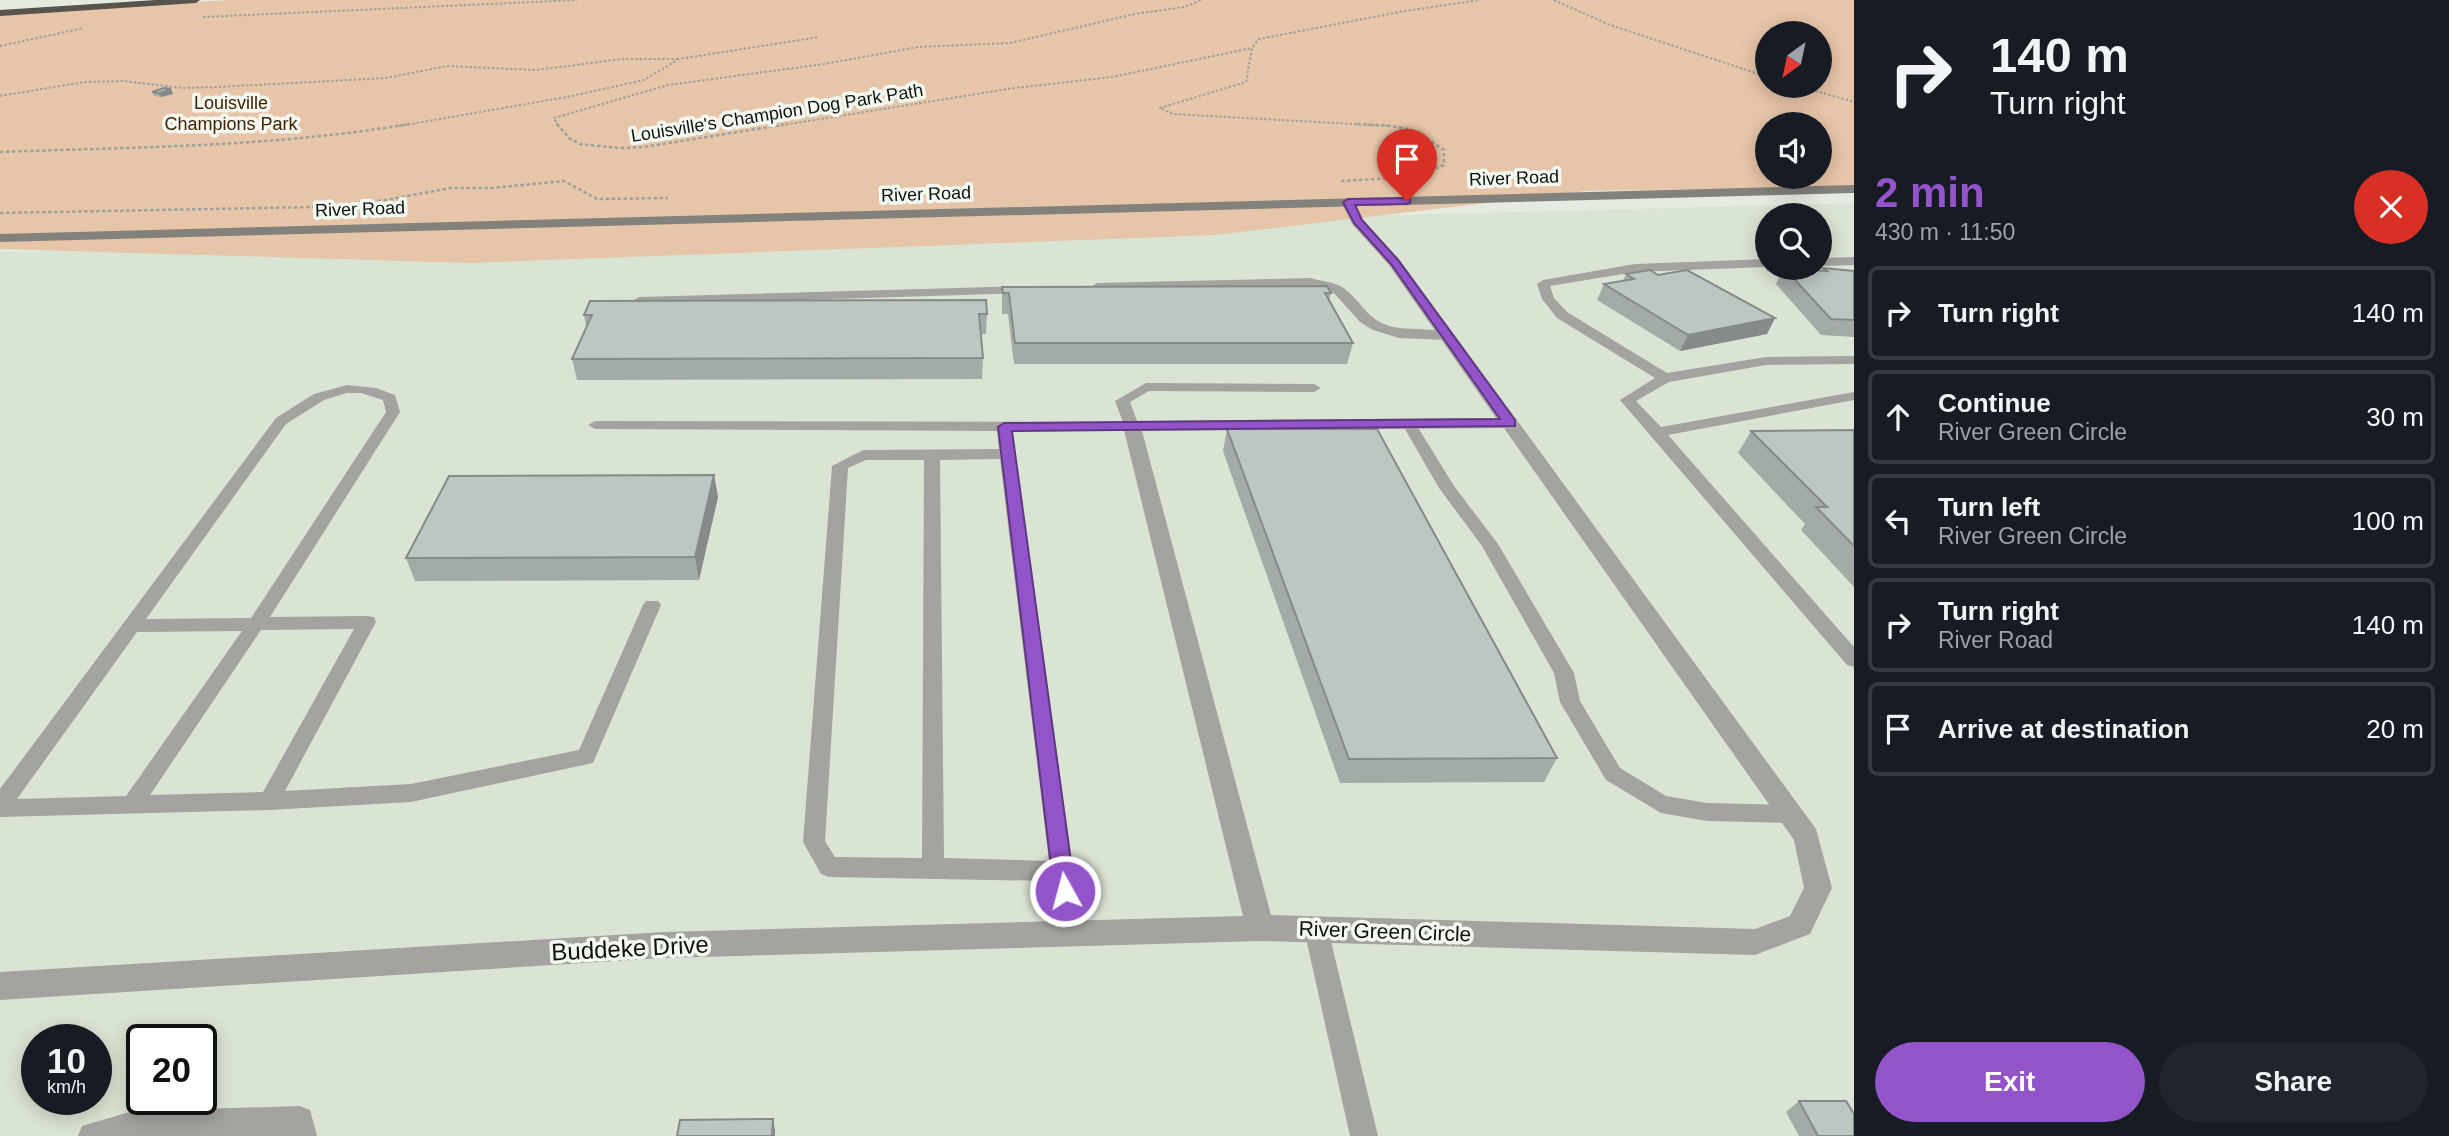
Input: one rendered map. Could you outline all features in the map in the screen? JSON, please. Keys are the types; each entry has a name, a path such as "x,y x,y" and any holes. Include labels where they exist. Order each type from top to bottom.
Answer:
{"highway":[{"path":"0,13 196,0"}],"street":[{"name":"River Road","path":"0,238 1854,189"},
{"name":"River Green Circle","path":"1260,928 1755,942 1800,925 1818,888 1807,837 1394,262 1357,221 1348,202"},
{"path":"1260,928 1132,426 1510,423"},
{"name":"Buddeke Drive","path":"0,986 664,945 1260,928"}],"lane":[{"path":"1832,262 1854,261"},
{"path":"1665,378 1562,315 1548,299 1544,284 1635,268 1755,263"},
{"path":"1832,277 1854,278"},
{"path":"1087,288 1310,282 1338,290 1365,319 1378,327 1399,334 1447,336"},
{"path":"626,302 1031,289"},
{"path":"1854,360 1766,360 1665,378 1627,400 1854,660"},
{"path":"595,425 1132,426 1122,401 1146,387 1314,388"},
{"path":"0,807 281,421 298,406 318,396 341,390 377,391 390,398 393,412 256,624 132,805"},
{"path":"1657,432 1854,396"},
{"path":"1409,424 1447,488 1489,544 1564,673 1570,702 1613,774 1661,804 1707,812 1790,814"},
{"path":"1004,427 1070,933"},
{"path":"1008,454 863,455 840,466 814,842 829,867 1062,871"},
{"path":"932,455 933,868"},
{"path":"0,807 269,801 411,793 586,757 652,605"},
{"path":"132,626 367,622 269,801"},
{"path":"1316,929 1364,1136"},
{"path":"92,1136 133,1125 300,1120 303,1136"}],"path":[{"path":"192,17 577,0"},
{"name":"Louisville's Champion Dog Park Path","path":"1201,0 1184,7 1135,14 1010,43 918,47 824,64 667,85 554,118 557,127 571,141 590,147 644,147 1014,88 1112,77 1252,48 1259,39 1405,11 1480,0"},
{"path":"1553,0 1610,25 1755,73"},
{"path":"0,46 91,27"},
{"path":"0,96 84,82 124,81 183,88 387,78 447,66 536,70 623,59 679,59 819,37"},
{"path":"1252,48 1246,82 1160,108 1172,114 1391,126 1415,131 1444,150 1444,165 1414,177 1330,181"},
{"path":"0,152 226,144 345,135 567,97 644,80 679,59"},
{"path":"1832,96 1854,102"},
{"path":"0,213 314,207 386,200 451,188 492,188 564,181 597,198 679,198"}],"shaded area":[{"path":"1854,203 1854,1136 0,1136 0,252 1755,206 1755,280 1832,280 1832,204"}],"green space":[{"name":"Louisville Champions Park","path":"231,0 1854,0 1854,186 1832,186 1832,112 1755,112 1755,188 1586,191 1216,235 471,263 0,249 0,13"}],"building":[{"path":"164,88 171,89 152,92"},
{"path":"1832,269 1854,271 1854,320 1831,319 1795,280 1832,280"},
{"path":"1650,270 1658,275 1687,270 1775,318 1688,335 1604,284 1634,279 1626,274"},
{"path":"1327,286 1331,293 1325,293 1353,343 1015,343 1009,293 1003,293 1002,287"},
{"path":"986,300 987,314 979,314 983,358 572,359 592,315 584,315 590,301"},
{"path":"1227,429 1377,429 1557,758 1349,759"},
{"path":"1854,430 1854,546 1816,507 1827,507 1751,431"},
{"path":"714,475 695,557 406,558 449,476"},
{"path":"1799,1101 1846,1101 1854,1114 1854,1136 1818,1136"},
{"path":"773,1119 772,1136 677,1136 680,1120"}],"route":[{"path":"1065,891 1004,427 1510,423 1394,262 1357,221 1348,202 1407,201"}]}
